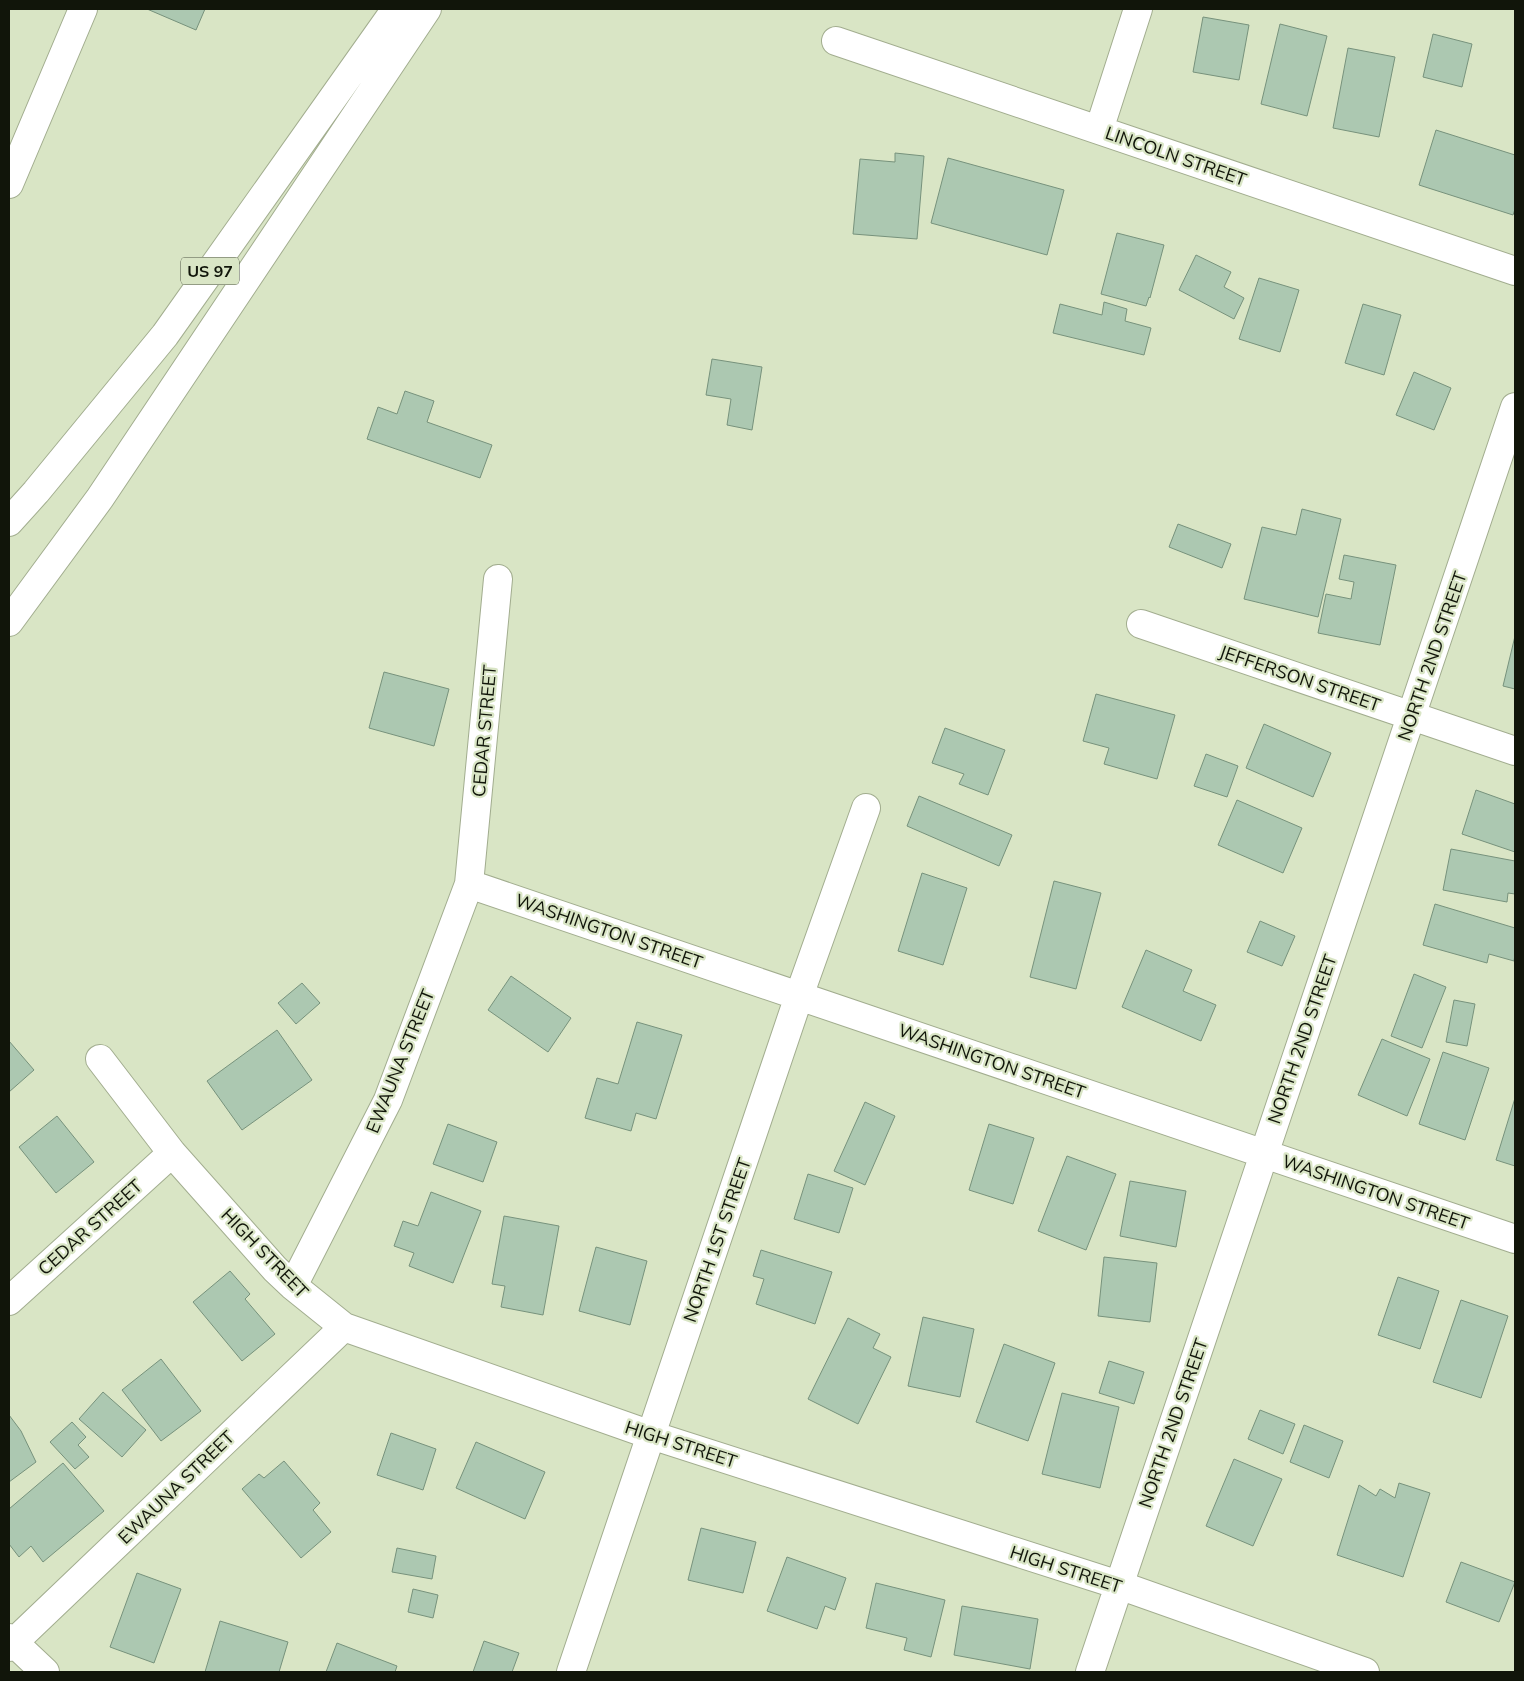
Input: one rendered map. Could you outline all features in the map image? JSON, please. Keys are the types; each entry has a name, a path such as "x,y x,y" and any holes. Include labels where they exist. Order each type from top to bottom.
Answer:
{"main road":[{"path":"9,184 83,9"},
{"name":"US 97","path":"9,522 36,492 165,335 396,9"},
{"path":"9,622 100,498 427,9"},
{"path":"1099,130 1138,9"},
{"name":"LINCOLN STREET","path":"836,40 1515,271"},
{"name":"NORTH 2ND STREET","path":"1090,1672 1515,407"},
{"name":"CEDAR STREET","path":"470,884 498,579"},
{"name":"JEFFERSON STREET","path":"1142,624 1515,752"},
{"name":"NORTH 1ST STREET","path":"570,1672 799,996 866,808"},
{"name":"WASHINGTON STREET","path":"470,884 1515,1239"},
{"name":"EWAUNA STREET","path":"293,1286 388,1100 470,884"},
{"name":"HIGH STREET","path":"100,1059 172,1153 275,1269 344,1327 651,1435 1119,1586 1365,1672"},
{"name":"CEDAR STREET","path":"9,1300 172,1153"},
{"name":"EWAUNA STREET","path":"10,1643 344,1327"},
{"path":"10,1643 45,1672"}],"building":[{"path":"147,9 205,9 196,30"},
{"path":"1203,17 1249,25 1239,80 1193,72"},
{"path":"1280,24 1327,36 1307,116 1261,104"},
{"path":"1433,34 1472,44 1462,87 1423,77"},
{"path":"1348,48 1395,57 1379,137 1333,128"},
{"path":"1436,130 1515,155 1515,209 1513,215 1419,185"},
{"path":"895,153 924,156 917,239 853,234 860,159 895,162"},
{"path":"948,158 1064,190 1047,255 931,223"},
{"path":"1117,233 1164,245 1150,298 1146,306 1101,294"},
{"path":"1196,255 1231,272 1224,287 1244,298 1234,319 1179,290"},
{"path":"1259,278 1299,290 1280,352 1239,339"},
{"path":"1104,302 1127,309 1125,321 1151,328 1144,355 1053,333 1060,304 1102,315"},
{"path":"1363,304 1401,315 1384,375 1345,363"},
{"path":"712,359 762,367 752,430 727,425 731,399 706,395"},
{"path":"1414,372 1451,388 1434,430 1396,415"},
{"path":"405,391 434,401 427,422 492,445 480,478 367,439 378,407 397,414"},
{"path":"1302,509 1341,519 1318,617 1244,599 1262,527 1296,535"},
{"path":"1178,524 1231,544 1222,568 1169,547"},
{"path":"1344,555 1396,565 1380,645 1318,633 1326,594 1351,599 1354,582 1339,579"},
{"path":"1515,636 1515,689 1503,686"},
{"path":"384,672 449,689 434,746 369,728"},
{"path":"1096,694 1175,715 1157,779 1104,764 1109,748 1083,741"},
{"path":"1264,724 1331,753 1313,797 1246,768"},
{"path":"945,728 1005,750 988,795 959,784 964,774 932,763"},
{"path":"1206,754 1238,766 1227,797 1194,786"},
{"path":"1476,790 1515,804 1515,852 1462,834"},
{"path":"919,796 1012,835 999,866 907,826"},
{"path":"1237,800 1302,828 1283,873 1218,845"},
{"path":"1451,849 1515,861 1515,894 1508,893 1507,902 1443,890"},
{"path":"922,873 967,888 943,965 898,951"},
{"path":"1054,881 1101,893 1076,989 1030,977"},
{"path":"1435,904 1515,928 1514,961 1489,954 1487,963 1423,945"},
{"path":"1260,921 1295,936 1282,966 1247,952"},
{"path":"1146,950 1192,970 1183,991 1216,1005 1201,1041 1122,1007"},
{"path":"1414,974 1446,987 1422,1048 1391,1036"},
{"path":"511,976 571,1018 548,1052 488,1010"},
{"path":"302,983 320,1003 296,1024 278,1003"},
{"path":"1454,1000 1475,1004 1467,1046 1446,1042"},
{"path":"637,1022 682,1035 656,1119 636,1113 631,1131 585,1118 597,1078 618,1084"},
{"path":"277,1030 312,1080 242,1130 207,1081"},
{"path":"1382,1039 1430,1059 1407,1116 1358,1095"},
{"path":"9,1041 34,1070 9,1092"},
{"path":"1443,1052 1489,1068 1465,1140 1419,1124"},
{"path":"1515,1098 1515,1166 1496,1160"},
{"path":"865,1102 895,1116 865,1185 834,1171"},
{"path":"57,1116 94,1162 56,1193 19,1147"},
{"path":"448,1124 497,1142 483,1182 433,1164"},
{"path":"989,1124 1034,1138 1013,1204 969,1190"},
{"path":"1067,1156 1116,1174 1086,1250 1038,1231"},
{"path":"808,1174 853,1188 839,1233 794,1219"},
{"path":"1130,1181 1186,1191 1176,1247 1120,1236"},
{"path":"431,1192 481,1211 453,1283 409,1266 414,1253 394,1246 403,1221 418,1226"},
{"path":"504,1216 559,1226 543,1315 501,1307 505,1286 492,1284"},
{"path":"596,1247 647,1261 630,1325 579,1311"},
{"path":"761,1250 832,1272 815,1324 756,1304 764,1279 753,1276"},
{"path":"1104,1257 1157,1263 1150,1322 1098,1316"},
{"path":"230,1271 250,1294 245,1299 275,1334 242,1361 193,1302"},
{"path":"1398,1277 1439,1291 1420,1349 1378,1335"},
{"path":"1461,1300 1508,1316 1481,1398 1433,1382"},
{"path":"923,1317 974,1329 960,1397 908,1386"},
{"path":"848,1318 880,1334 873,1348 891,1357 858,1424 808,1399"},
{"path":"1004,1344 1055,1363 1028,1441 976,1422"},
{"path":"161,1359 201,1411 161,1441 122,1390"},
{"path":"1109,1361 1144,1372 1134,1404 1099,1393"},
{"path":"103,1392 146,1430 122,1457 79,1419"},
{"path":"1062,1393 1119,1407 1100,1488 1042,1474"},
{"path":"1260,1410 1295,1424 1283,1454 1248,1439"},
{"path":"9,1415 21,1431 36,1462 9,1482"},
{"path":"72,1422 86,1437 78,1445 89,1457 75,1469 50,1442"},
{"path":"1304,1425 1343,1441 1329,1478 1290,1462"},
{"path":"391,1433 436,1449 423,1490 377,1475"},
{"path":"476,1442 545,1472 525,1519 456,1488"},
{"path":"1234,1459 1282,1479 1253,1546 1206,1526"},
{"path":"284,1461 320,1503 313,1510 331,1532 301,1558 242,1489 259,1474 264,1478"},
{"path":"63,1463 104,1511 43,1562 31,1546 19,1557 9,1544 9,1509"},
{"path":"1399,1483 1430,1493 1403,1577 1337,1555 1359,1485 1376,1496 1380,1489 1395,1498"},
{"path":"701,1528 756,1542 743,1593 688,1580"},
{"path":"397,1548 436,1556 432,1579 392,1572"},
{"path":"787,1557 846,1578 835,1610 825,1606 817,1629 767,1611"},
{"path":"1461,1562 1515,1582 1499,1622 1446,1602"},
{"path":"137,1573 181,1589 154,1663 110,1647"},
{"path":"876,1583 945,1600 931,1657 904,1650 907,1638 866,1628"},
{"path":"413,1589 438,1595 433,1618 408,1612"},
{"path":"962,1606 1038,1619 1030,1669 954,1655"},
{"path":"220,1621 288,1642 279,1672 205,1672"},
{"path":"484,1641 519,1653 512,1672 473,1672"},
{"path":"337,1643 397,1666 395,1672 326,1672"}]}
